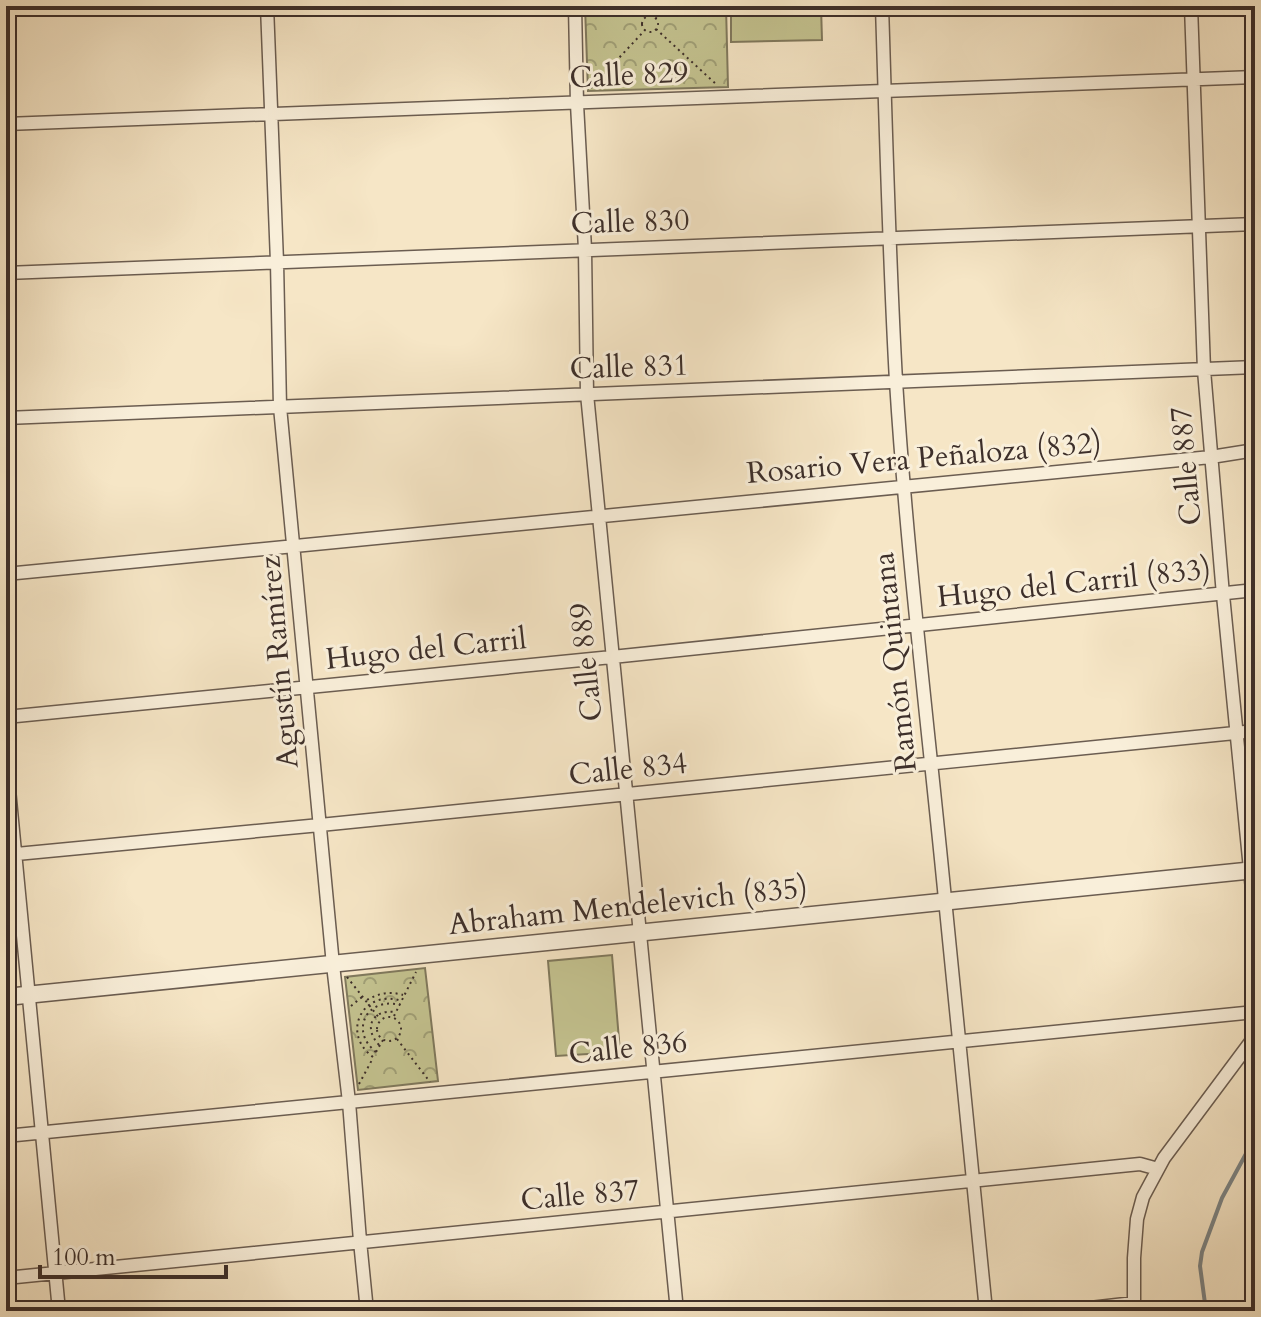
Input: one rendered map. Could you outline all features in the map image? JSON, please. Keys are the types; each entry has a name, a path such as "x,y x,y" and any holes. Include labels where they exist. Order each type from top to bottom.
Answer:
{"street":[{"name":"Agustín Ramírez","path":"267,6 280,407 367,1311"},
{"name":"Calle 889","path":"575,6 585,249 587,394 677,1311"},
{"name":"Ramón Quintana","path":"882,6 896,381 915,625 932,764 986,1311"},
{"name":"Calle 887","path":"1191,6 1204,370 1255,920"},
{"name":"Calle 829","path":"6,124 1255,77"},
{"name":"Calle 830","path":"6,273 1255,224"},
{"name":"Calle 831","path":"6,418 1255,367"},
{"name":"Rosario Vera Peñaloza (832)","path":"6,574 1211,457 1255,450"},
{"name":"Hugo del Carril (833)","path":"612,657 1255,590"},
{"name":"Hugo del Carril","path":"6,717 612,657"},
{"name":"Calle 834","path":"11,855 1255,731"},
{"path":"6,758 11,855 59,1311"},
{"name":"Abraham Mendelevich (835)","path":"6,997 1252,870"},
{"name":"Calle 836","path":"6,1136 1255,1012"},
{"path":"1064,1311 1136,1307 1134,1258 1137,1219 1143,1197 1158,1169 1255,1036"},
{"name":"Calle 837","path":"6,1278 1140,1164 1158,1169"}],"path":[{"path":"632,6 645,18"},
{"path":"655,18 666,6"},
{"path":"645,18 655,18 658,22 656,29 650,32 645,30 642,23 645,18"},
{"path":"656,29 729,97"},
{"path":"577,104 645,30"},
{"path":"394,1017 424,955"},
{"path":"335,964 381,1020"},
{"path":"365,1001 388,992 404,996"},
{"path":"373,1057 358,1039 359,1018 369,1005 381,998 392,997 402,1001"},
{"path":"376,1052 365,1040 363,1022 367,1014 382,1004 400,1005"},
{"path":"380,1045 370,1030 371,1024 383,1012 396,1012"},
{"path":"394,1017 401,1028 396,1038 389,1041 383,1039 377,1027 381,1020 394,1017"},
{"path":"396,1038 439,1093"},
{"path":"349,1102 383,1039"}],"green space":[{"path":"585,6 726,6 728,87 588,91"},
{"path":"731,6 821,6 822,40 731,42"},
{"path":"612,955 620,1052 556,1056 548,961"},
{"path":"425,968 438,1081 358,1090 345,977"}],"waterway":[{"path":"1206,1311 1200,1266 1202,1252 1222,1198 1255,1140"}]}
